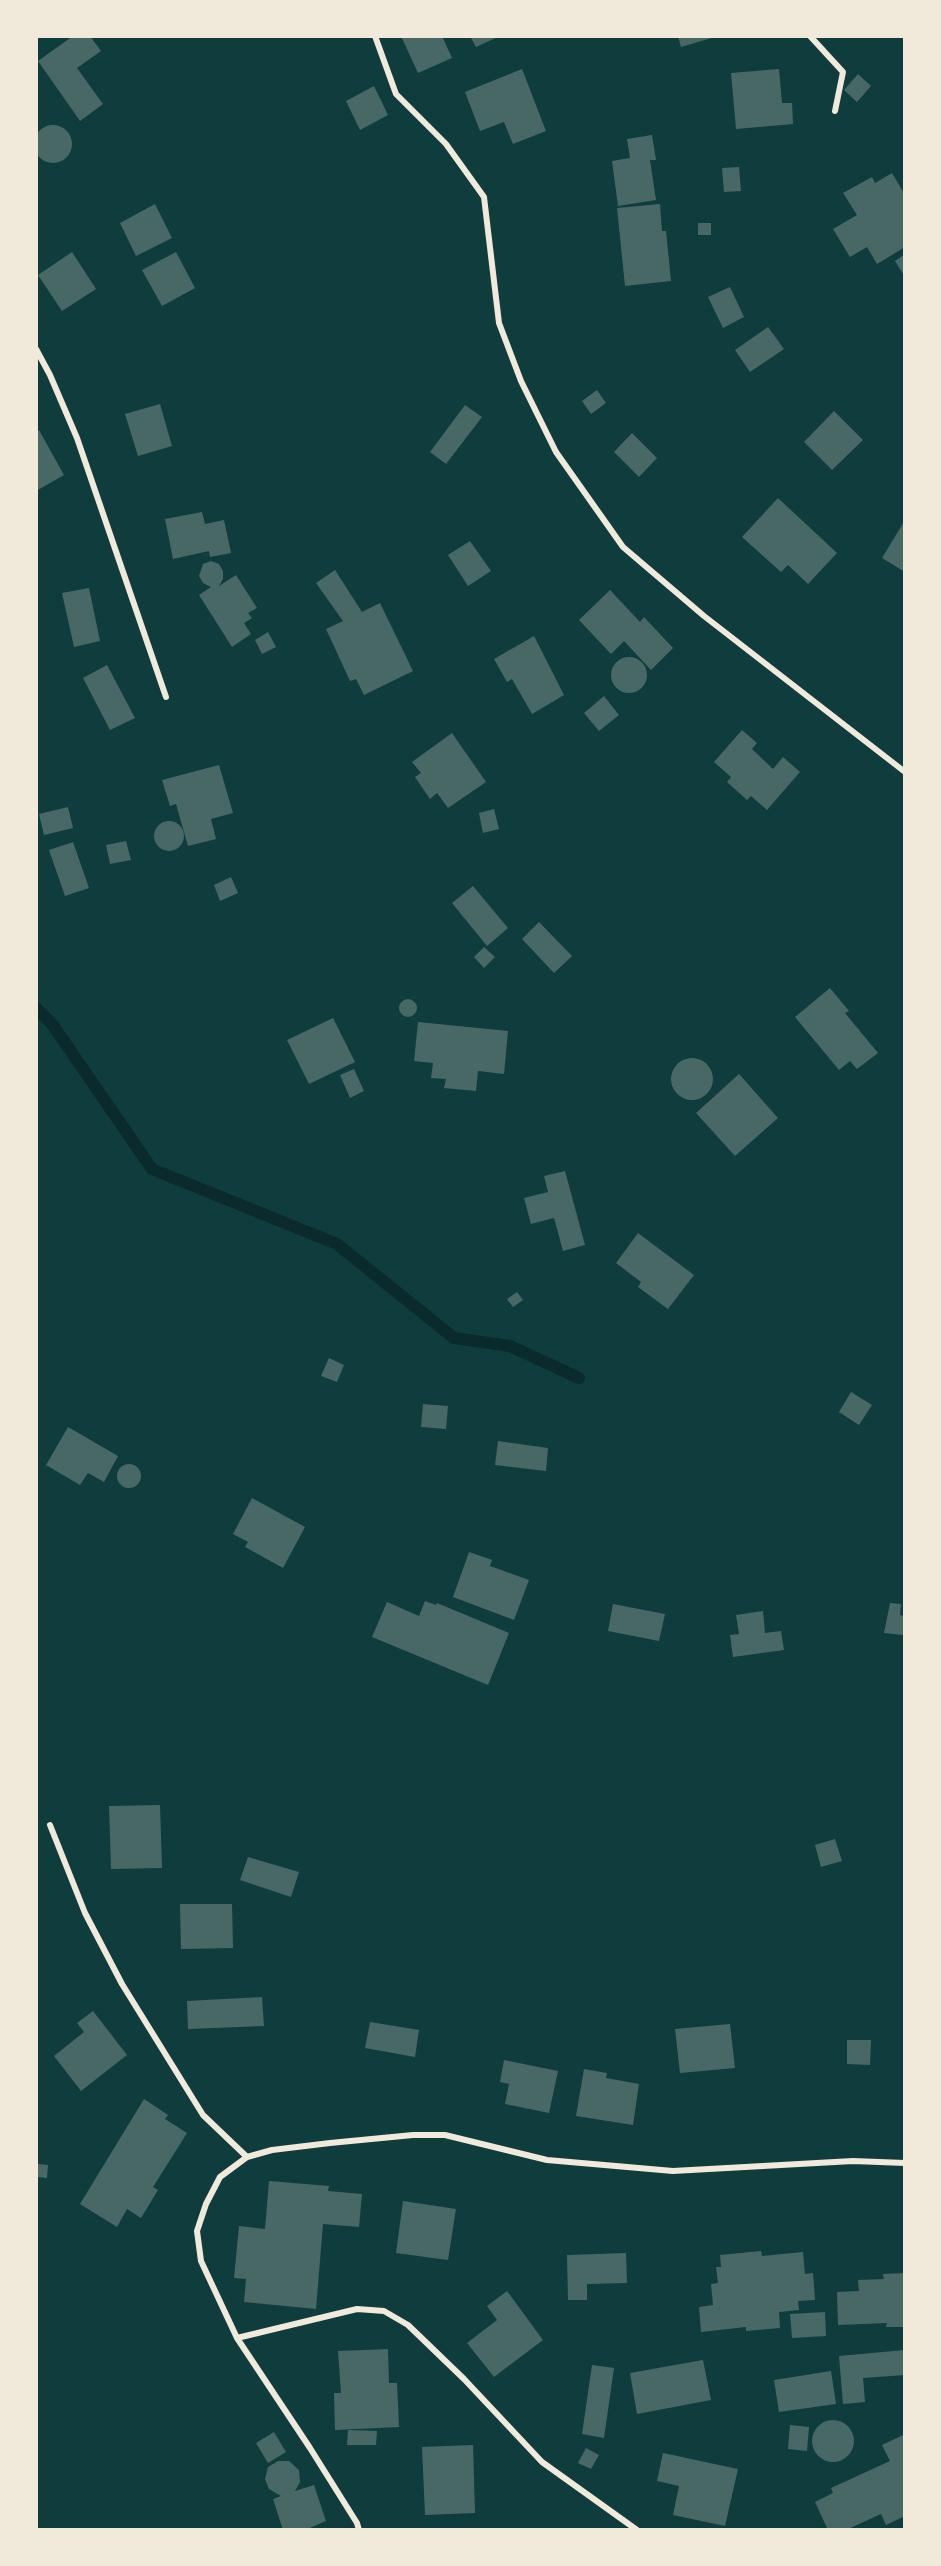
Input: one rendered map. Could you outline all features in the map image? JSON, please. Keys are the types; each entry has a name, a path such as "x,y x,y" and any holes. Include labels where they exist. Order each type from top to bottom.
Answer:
{"street":[{"path":"375,36 396,94 446,144 484,197 499,323 521,381 555,452 623,548 704,616 905,772"},
{"path":"810,36 843,72 835,111"},
{"path":"36,349 50,375 77,438 166,697"},
{"path":"50,1825 85,1913 122,1984 203,2115 247,2157"},
{"path":"359,2530 357,2523 310,2448 237,2338 201,2261 197,2231 206,2204 220,2177 247,2157 272,2150 330,2143 413,2135 445,2135 547,2160 673,2171 853,2161 905,2163"},
{"path":"237,2338 357,2308 384,2311 408,2325 464,2379 542,2462 637,2530"}],"building":[{"path":"73,36 90,36 101,51 77,68 103,104 80,121 38,61"},
{"path":"401,36 442,36 452,58 418,73"},
{"path":"470,36 500,36 476,47"},
{"path":"678,36 715,36 715,37 681,47"},
{"path":"522,69 546,131 513,144 504,122 480,131 465,92"},
{"path":"779,69 782,103 792,103 793,124 736,129 731,73"},
{"path":"858,74 871,86 857,102 844,90"},
{"path":"374,86 388,115 360,130 346,101"},
{"path":"53,125 66,131 72,144 66,157 53,163 40,157 34,144 40,131"},
{"path":"652,135 656,160 650,160 656,200 618,206 612,161 630,158 627,139"},
{"path":"739,167 741,191 724,192 722,168"},
{"path":"892,173 905,195 905,247 877,264 867,247 850,257 833,229 857,215 843,193 872,177 875,183"},
{"path":"155,204 172,238 136,256 120,223"},
{"path":"660,204 662,231 666,231 671,281 625,286 617,208"},
{"path":"698,223 711,223 711,235 698,235"},
{"path":"72,252 96,289 62,311 38,275"},
{"path":"176,252 195,288 162,306 142,270"},
{"path":"905,254 905,277 895,261"},
{"path":"730,287 744,317 723,328 708,297"},
{"path":"768,327 784,349 750,372 735,350"},
{"path":"597,390 606,403 591,414 582,401"},
{"path":"160,404 172,446 138,456 125,414"},
{"path":"465,405 482,417 446,464 430,452"},
{"path":"834,411 863,440 832,470 804,442"},
{"path":"39,430 64,475 36,491 36,432"},
{"path":"632,433 657,458 639,477 614,452"},
{"path":"778,498 837,553 808,584 788,565 781,572 742,537"},
{"path":"202,512 205,524 224,520 231,553 210,557 209,551 173,559 165,519"},
{"path":"905,520 905,572 882,558"},
{"path":"470,541 491,571 468,586 448,555"},
{"path":"211,561 219,564 223,571 223,579 219,586 236,575 257,608 248,613 252,618 244,623 251,634 232,647 199,595 211,587 203,583 199,576 203,564"},
{"path":"335,570 362,612 380,603 413,671 364,695 356,679 350,681 326,629 343,621 316,583"},
{"path":"89,588 100,641 74,647 62,593"},
{"path":"610,590 640,622 644,617 673,648 651,670 624,641 611,654 579,620"},
{"path":"268,632 276,647 262,654 255,640"},
{"path":"534,636 564,695 532,714 512,679 507,682 494,659"},
{"path":"629,657 641,663 647,675 641,687 629,693 617,687 611,675 617,663"},
{"path":"107,665 135,718 110,730 83,678"},
{"path":"604,696 619,715 599,731 584,713"},
{"path":"742,730 757,743 752,749 773,769 783,757 800,772 767,810 751,796 747,800 727,782 731,777 714,762"},
{"path":"452,733 486,782 448,808 437,793 430,799 415,777 421,773 412,762"},
{"path":"219,765 233,813 211,819 216,839 188,846 176,804 170,806 162,780"},
{"path":"68,807 73,828 44,835 39,814"},
{"path":"494,809 499,829 483,833 479,813"},
{"path":"169,821 175,822 183,830 183,842 175,850 169,851 163,850 155,842 154,836 155,830 163,822"},
{"path":"126,841 131,860 110,864 106,845"},
{"path":"73,842 89,888 65,896 49,850"},
{"path":"231,877 238,893 220,901 214,885"},
{"path":"473,886 508,928 487,946 452,903"},
{"path":"539,922 572,956 554,973 522,939"},
{"path":"484,947 495,957 484,968 474,957"},
{"path":"830,988 849,1011 845,1013 878,1053 857,1069 850,1061 839,1070 795,1017"},
{"path":"408,999 414,1002 417,1008 414,1014 408,1017 402,1014 399,1008 402,1002"},
{"path":"333,1018 355,1062 309,1084 287,1040"},
{"path":"418,1022 508,1031 504,1074 478,1071 476,1091 444,1088 446,1079 431,1078 433,1063 414,1061"},
{"path":"692,1058 707,1064 713,1079 707,1094 692,1100 677,1094 671,1079 677,1064"},
{"path":"354,1069 364,1091 350,1098 340,1075"},
{"path":"739,1074 778,1118 735,1156 696,1113"},
{"path":"565,1171 585,1245 563,1251 554,1218 531,1224 524,1198 548,1192 544,1176"},
{"path":"638,1233 694,1275 668,1309 638,1287 641,1282 616,1263"},
{"path":"517,1292 523,1300 513,1307 507,1299"},
{"path":"329,1358 344,1365 337,1382 321,1376"},
{"path":"851,1392 872,1405 859,1425 839,1412"},
{"path":"423,1404 448,1406 446,1429 421,1427"},
{"path":"68,1427 118,1456 104,1482 88,1473 80,1485 46,1465"},
{"path":"498,1441 548,1448 546,1471 495,1465"},
{"path":"129,1464 134,1465 140,1471 140,1481 134,1487 129,1488 124,1487 118,1481 117,1476 118,1471 124,1465"},
{"path":"252,1498 305,1527 283,1568 245,1547 248,1542 233,1534"},
{"path":"469,1552 492,1560 490,1566 529,1580 514,1620 453,1597"},
{"path":"425,1601 436,1605 437,1603 509,1633 488,1685 372,1637 387,1602 419,1616"},
{"path":"890,1603 901,1604 900,1615 904,1616 903,1635 884,1633"},
{"path":"613,1604 665,1614 659,1641 608,1631"},
{"path":"763,1611 765,1633 781,1631 784,1650 733,1657 730,1635 739,1634 736,1615"},
{"path":"160,1805 162,1868 111,1869 109,1806"},
{"path":"835,1839 842,1861 821,1867 815,1845"},
{"path":"248,1857 299,1872 291,1897 240,1880"},
{"path":"180,1904 232,1904 233,1948 181,1949"},
{"path":"262,1997 264,2026 188,2029 187,2001"},
{"path":"93,2011 127,2055 81,2091 54,2056 84,2032 77,2023"},
{"path":"370,2022 419,2030 415,2057 365,2048"},
{"path":"730,2024 735,2068 680,2073 675,2029"},
{"path":"847,2040 871,2040 870,2065 847,2064"},
{"path":"504,2060 558,2071 549,2113 505,2104 509,2084 500,2082"},
{"path":"584,2069 607,2073 606,2078 639,2084 633,2125 576,2116"},
{"path":"144,2099 168,2115 165,2119 187,2133 153,2187 158,2190 141,2218 127,2209 117,2227 80,2204"},
{"path":"38,2164 48,2165 47,2178 37,2177"},
{"path":"269,2181 329,2186 328,2191 362,2194 359,2227 323,2224 316,2309 244,2302 246,2279 234,2278 239,2226 265,2229"},
{"path":"403,2201 456,2209 448,2260 396,2253"},
{"path":"761,2251 762,2256 803,2252 805,2274 813,2273 815,2300 798,2301 799,2310 779,2312 780,2328 746,2331 746,2327 701,2332 699,2307 713,2305 711,2284 718,2283 716,2267 721,2267 720,2255"},
{"path":"626,2253 627,2283 587,2284 587,2300 568,2300 567,2255"},
{"path":"905,2273 905,2327 886,2327 887,2323 838,2325 837,2292 859,2291 858,2280 884,2279 883,2274"},
{"path":"507,2291 543,2340 494,2377 467,2343 497,2320 487,2306"},
{"path":"825,2312 826,2336 792,2338 790,2314"},
{"path":"388,2349 389,2383 397,2383 399,2427 335,2430 334,2393 341,2393 338,2351"},
{"path":"905,2350 905,2375 863,2378 865,2402 843,2404 839,2356"},
{"path":"703,2360 711,2400 637,2414 630,2373"},
{"path":"592,2365 614,2368 604,2438 582,2434"},
{"path":"831,2371 836,2404 779,2412 774,2380"},
{"path":"833,2420 848,2426 854,2441 848,2456 833,2462 818,2456 812,2441 818,2426"},
{"path":"790,2425 809,2427 807,2451 788,2449"},
{"path":"348,2430 377,2431 376,2445 347,2445"},
{"path":"274,2432 286,2452 268,2463 256,2443"},
{"path":"905,2434 905,2516 886,2525 881,2514 846,2530 828,2530 815,2502 833,2493 831,2488 890,2461 882,2445"},
{"path":"473,2445 475,2513 425,2515 422,2447"},
{"path":"586,2448 599,2455 591,2469 578,2463"},
{"path":"663,2453 738,2469 725,2526 673,2515 679,2486 657,2481"},
{"path":"278,2461 289,2461 299,2470 300,2482 295,2491 314,2485 326,2521 305,2530 283,2530 273,2499 281,2496 269,2489 265,2479 268,2467"}],"waterway":[{"path":"36,1008 52,1024 152,1169 337,1244 454,1338 510,1346 579,1378"}]}
